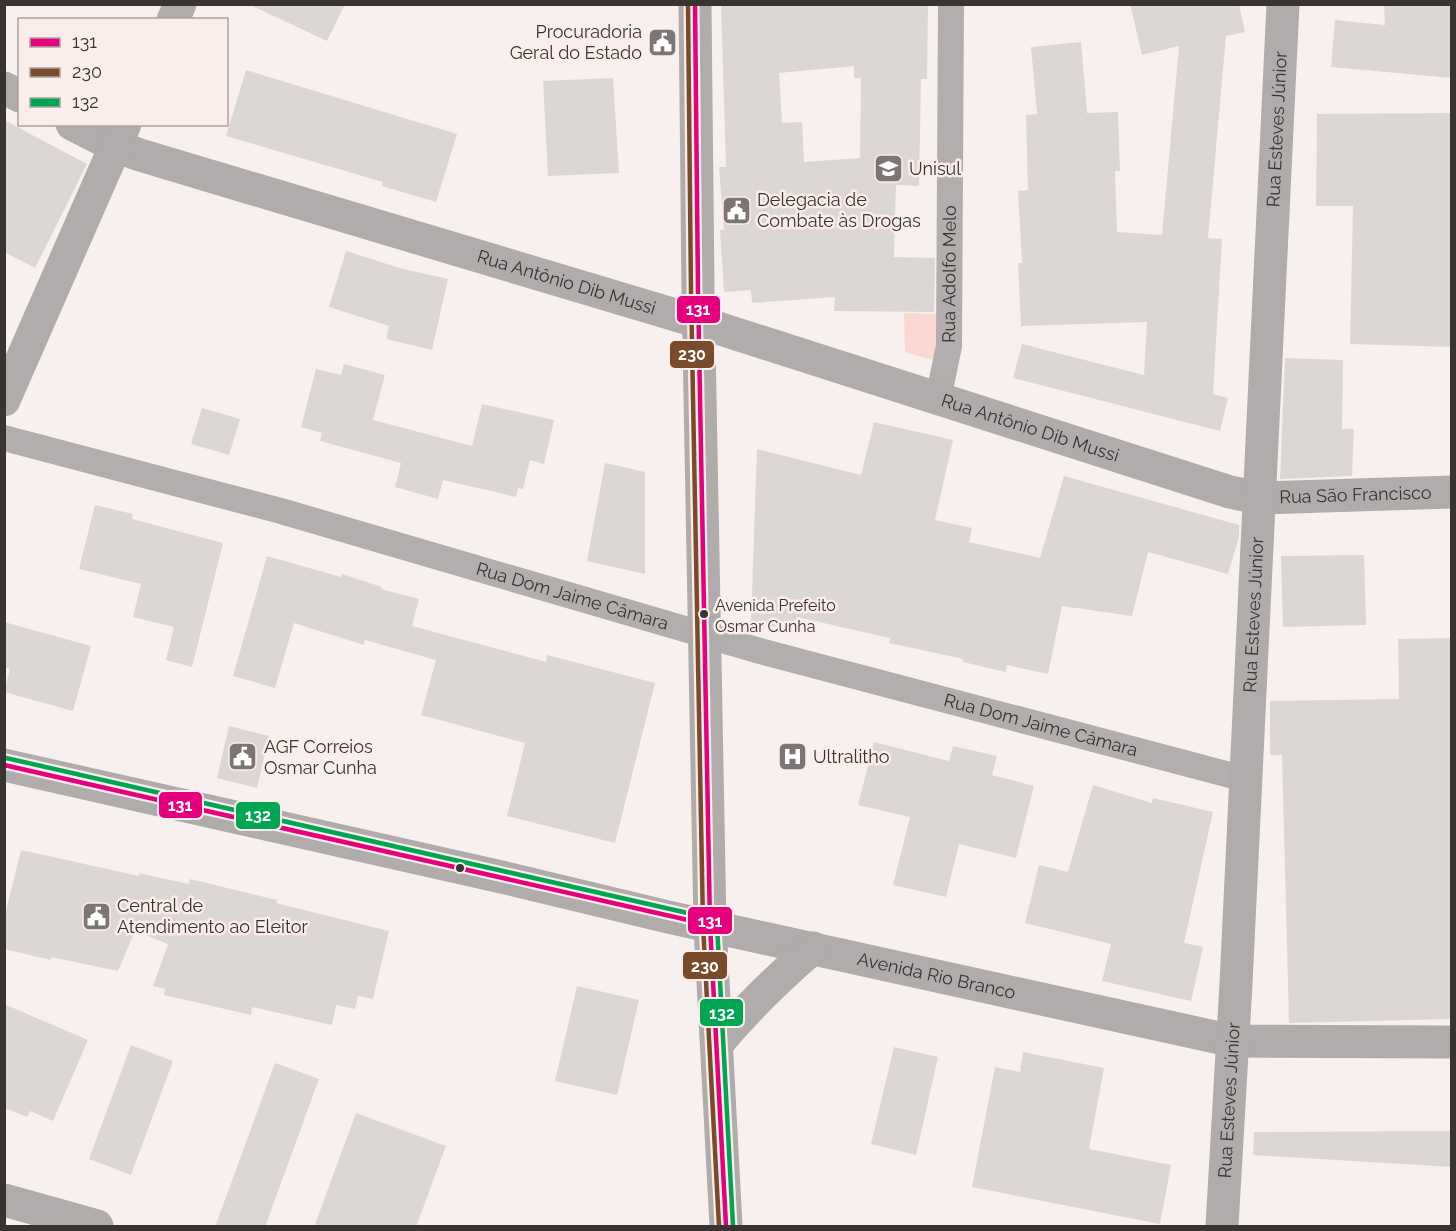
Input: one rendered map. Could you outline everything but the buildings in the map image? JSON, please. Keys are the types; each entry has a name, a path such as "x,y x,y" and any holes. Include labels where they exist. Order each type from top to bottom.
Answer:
{"street":[{"path":"174,18 180,4"},
{"path":"695,4 710,925 726,1227"},
{"name":"Rua Adolfo Melo","path":"938,399 949,346 951,4"},
{"name":"Rua Esteves Júnior","path":"1222,1227 1283,4"},
{"path":"4,88 18,95"},
{"name":"Rua Antônio Dib Mussi","path":"81,126 120,135 281,198 699,322 1230,492 1259,498"},
{"path":"4,400 120,135"},
{"name":"Rua Dom Jaime Câmara","path":"4,438 281,511 705,636 1245,779"},
{"name":"Rua São Francisco","path":"1259,498 1452,492"},
{"name":"Avenida Rio Branco","path":"4,765 480,872 668,917 1233,1041 1452,1042"},
{"path":"717,1044 762,993 813,948"},
{"path":"4,1200 97,1227"}],"shaded area":[{"path":"904,313 938,314 936,361 905,352"}],"transit line":[{"name":"230","path":"688,4 703,925 719,1226"},
{"name":"131","path":"695,4 710,925 726,1226"},
{"name":"132","path":"6,758 714,919 717,925 733,1226"},
{"name":"131","path":"4,765 710,925"}],"place":[{"name":"Procuradoria Geral do Estado","path":"663,42"},
{"name":"Unisul","path":"888,169"},
{"name":"Delegacia de Combate às Drogas","path":"736,210"},
{"name":"Avenida Prefeito Osmar Cunha","path":"704,614"},
{"name":"AGF Correios Osmar Cunha","path":"243,757"},
{"name":"Ultralitho","path":"792,757"},
{"name":"Central de Atendimento ao Eleitor","path":"96,916"}]}
